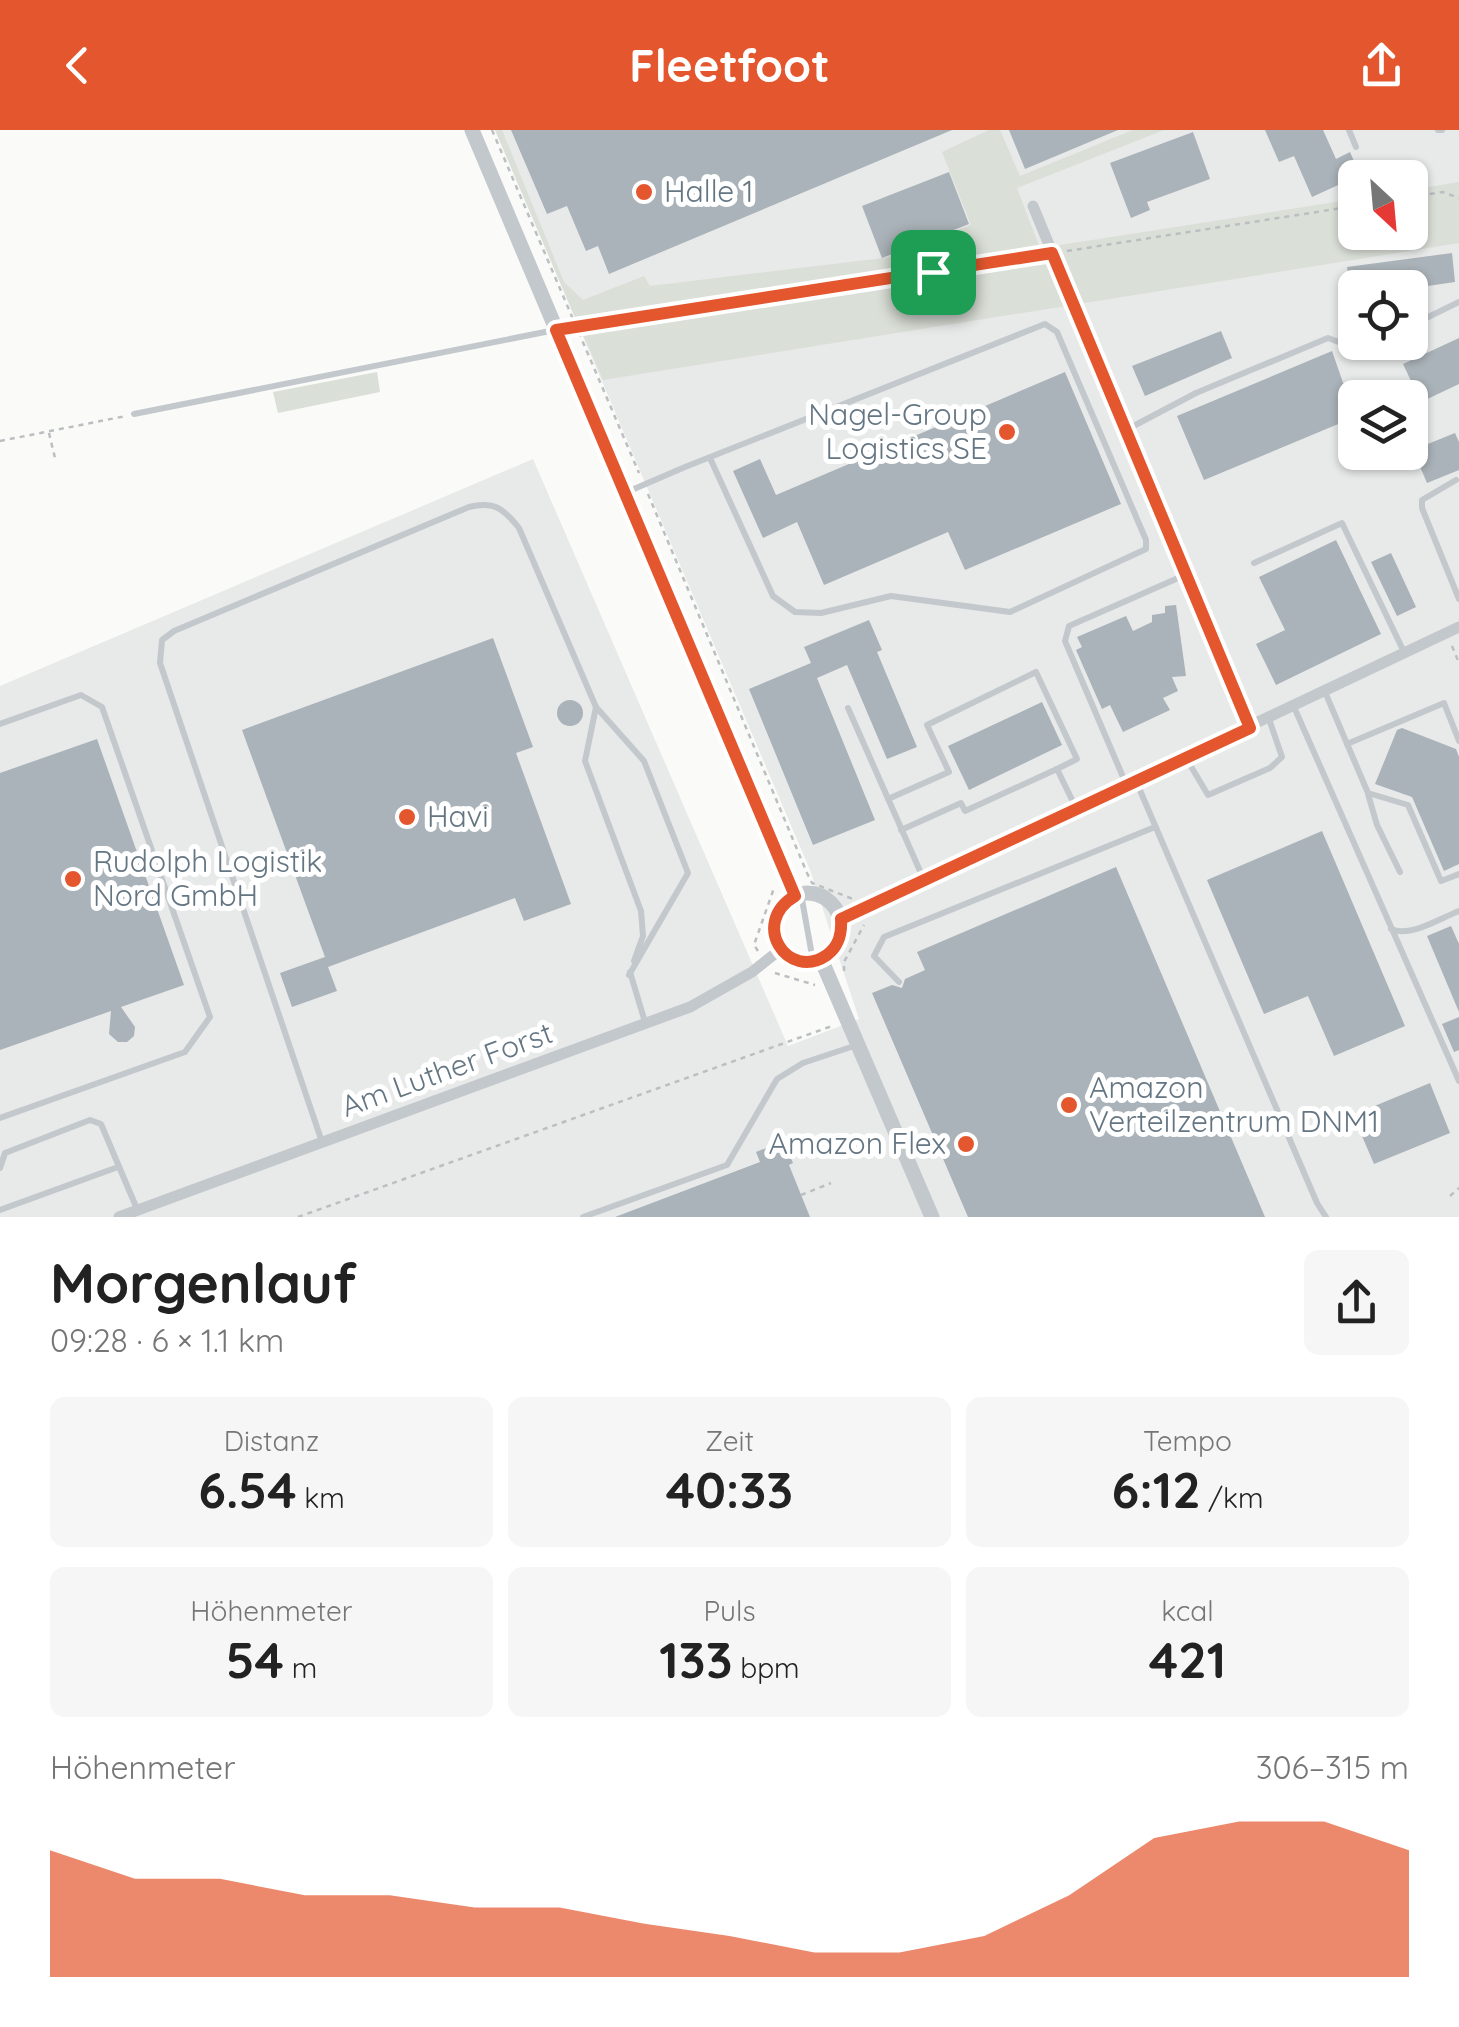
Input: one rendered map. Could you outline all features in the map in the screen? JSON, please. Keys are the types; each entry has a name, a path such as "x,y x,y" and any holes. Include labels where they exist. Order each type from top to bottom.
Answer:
{"street":[{"path":"472,130 798,895"},
{"path":"1033,206 1250,728"},
{"path":"841,919 1459,627"},
{"path":"811,893 830,902 841,919 840,938 834,950 817,960 795,960 780,949 773,929 778,909 798,895 811,893"},
{"name":"Am Luther Forst","path":"120,1217 690,1007 720,992 780,949"},
{"path":"817,960 858,1044 932,1217"}],"lane":[{"path":"1349,130 1356,147"},
{"path":"1428,317 1459,302"},
{"path":"624,493 710,458 1045,324 1056,332 1146,540 1146,550 1010,612 891,596 821,613 795,612 773,596 710,458"},
{"path":"134,414 556,330"},
{"path":"1124,430 1196,393 1328,338 1338,342"},
{"path":"1456,480 1426,495 1422,508 1459,598"},
{"path":"322,1142 160,663 162,640 174,631 469,508 486,503 500,507 518,528 596,707 644,760 688,872 629,975"},
{"path":"1254,563 1342,523 1405,653"},
{"path":"1184,574 1069,626 1065,641 1155,827 1326,1217"},
{"path":"888,798 949,772 928,725 1036,672 1077,760 965,812 961,803 901,830"},
{"path":"1326,692 1377,824 1400,872"},
{"path":"0,724 81,695 102,707 210,1017 185,1052 0,1118"},
{"path":"1348,744 1444,703 1459,741"},
{"path":"1294,706 1459,1081"},
{"path":"596,707 585,761 641,911 642,936 629,975 645,1023"},
{"path":"848,708 924,881"},
{"path":"1186,758 1208,794 1270,768 1282,757 1269,719"},
{"path":"1057,769 1077,809"},
{"path":"1368,793 1408,805 1441,882 1459,874"},
{"path":"899,982 874,956 884,937 1155,827"},
{"path":"798,895 817,960"},
{"path":"1390,928 1398,933 1459,911"},
{"path":"583,1217 727,1165 777,1079 803,1064 858,1044"},
{"path":"0,1168 5,1153 90,1120 100,1124 137,1210"},
{"path":"0,1210 118,1167"}],"path":[{"path":"1428,195 1443,192 1459,198"},
{"path":"556,330 1338,209"},
{"path":"0,441 134,414"},
{"path":"48,432 55,458"},
{"path":"1446,633 1459,663"},
{"path":"794,844 812,883 852,896 858,911"},
{"path":"298,1217 847,1020"},
{"path":"802,1196 832,1183"},
{"path":"1459,1188 1450,1196 1459,1198"}],"shaded area":[{"path":"495,130 1459,130 1459,1217 0,1217 0,686 533,459 788,1046 859,1019 810,870"},
{"path":"495,130 502,130 564,282 583,300 644,276 650,286 892,257 971,225 942,152 989,130 1000,130 1020,176 1133,130 1164,130 1017,188 1041,251 577,322"},
{"path":"1459,182 1459,243 1428,248 1428,187"},
{"path":"1338,202 1338,250 1415,250 603,380 581,330 1041,258 1060,245"},
{"path":"377,372 380,392 278,413 273,392"}],"building":[{"path":"511,130 952,130 609,274 598,246 586,251 567,206 547,214"},
{"path":"1009,130 1118,130 1025,169"},
{"path":"1265,130 1323,130 1336,159 1350,152 1353,160 1338,160 1338,185 1312,197 1294,156 1279,162"},
{"path":"1193,132 1210,179 1147,202 1150,210 1131,218 1110,163"},
{"path":"949,172 969,224 882,258 862,206"},
{"path":"1452,253 1455,282 1428,286 1428,270 1347,267"},
{"path":"1221,331 1232,358 1145,396 1132,366"},
{"path":"1459,338 1459,384 1428,399 1428,380 1411,380 1403,364 1428,360 1428,352"},
{"path":"1332,351 1342,380 1338,380 1338,424 1204,480 1177,416"},
{"name":"Nagel-Group Logistics SE","path":"1065,372 1121,504 965,570 948,532 824,585 797,522 763,538 733,471 760,459 776,495"},
{"path":"1455,433 1459,442 1459,470 1427,483 1421,470 1428,470 1428,444"},
{"path":"1336,540 1381,634 1276,685 1256,644 1285,630 1259,577"},
{"path":"1391,553 1416,607 1397,616 1371,562"},
{"path":"1176,605 1186,676 1172,677 1178,691 1163,698 1170,710 1123,732 1110,705 1102,709 1076,650 1082,647 1077,637 1126,616 1133,631 1152,622 1152,615 1165,613 1165,606"},
{"path":"869,620 882,650 877,652 917,747 887,759 847,665 817,678 875,820 813,845 749,689 811,663 804,647"},
{"name":"Havi","path":"493,638 533,747 516,753 571,904 524,921 515,898 328,967 337,991 292,1007 280,973 325,957 242,730"},
{"path":"570,700 579,704 583,713 579,722 570,726 561,722 557,713 561,704"},
{"path":"1042,702 1062,745 969,790 948,746"},
{"path":"1402,728 1456,749 1459,757 1459,864 1444,871 1412,797 1375,784 1397,730"},
{"name":"Rudolph Logistik Nord GmbH","path":"97,739 184,985 121,1007 135,1027 134,1036 127,1042 118,1042 109,1034 111,1011 0,1050 0,773"},
{"path":"1322,831 1405,1026 1334,1056 1308,996 1264,1014 1207,880"},
{"name":"Amazon Verteilzentrum DNM1","path":"1116,867 1265,1217 968,1217 872,993 892,985 902,988 905,979 925,970 917,952"},
{"path":"1451,926 1459,944 1459,1012 1427,936"},
{"path":"1459,1017 1459,1050 1454,1052 1442,1024"},
{"path":"1430,1083 1450,1133 1374,1164 1353,1115"},
{"path":"784,1141 793,1163 789,1165 810,1217 615,1217 760,1162 756,1152"}],"place":[{"name":"Halle 1","path":"644,192"},
{"name":"Nagel-Group Logistics SE","path":"1007,432"},
{"name":"Havi","path":"407,817"},
{"name":"Rudolph Logistik Nord GmbH","path":"73,879"},
{"name":"Amazon Verteilzentrum DNM1","path":"1069,1105"},
{"name":"Amazon Flex","path":"966,1144"}],"route":[{"path":"1052,253 1250,728 841,919 840,938 834,950 820,959 804,962 787,955 775,940 773,929 778,909 795,896 556,330 933,272 1052,253"}]}
